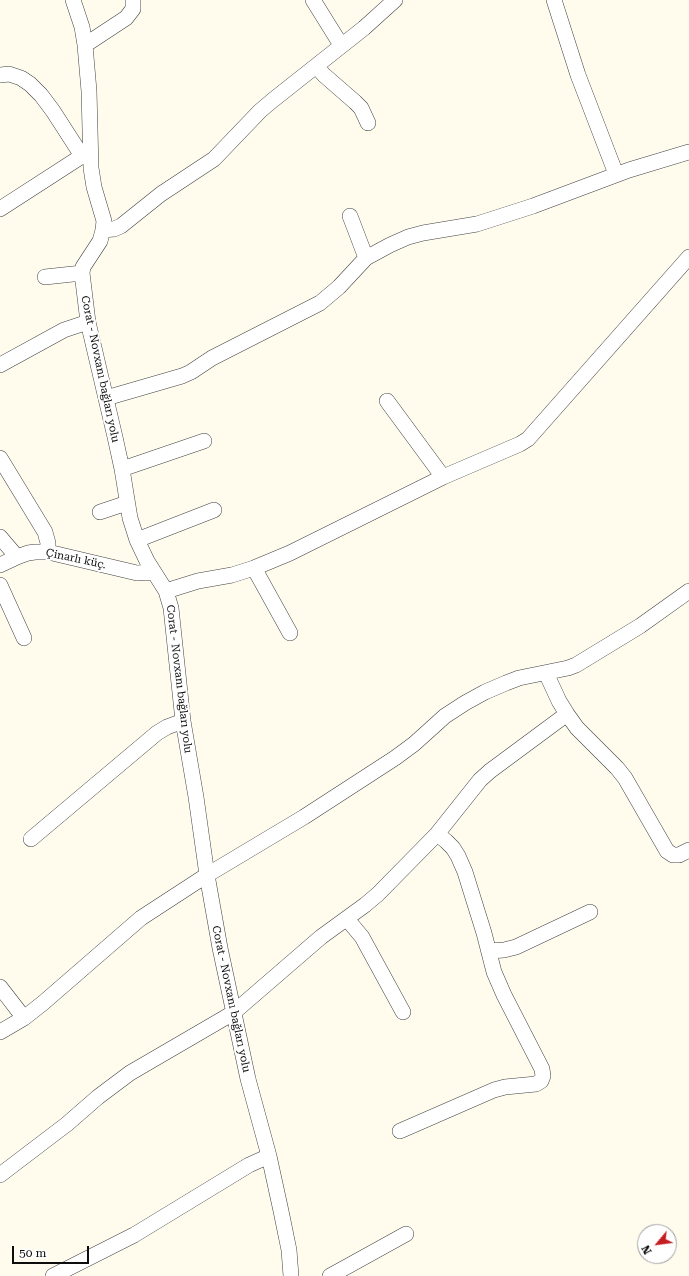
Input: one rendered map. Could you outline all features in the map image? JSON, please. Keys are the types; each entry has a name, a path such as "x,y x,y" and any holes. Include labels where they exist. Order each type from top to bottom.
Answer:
{"street":[{"path":"45,277 82,273 83,267 100,242 104,221 86,156 89,92 82,27 73,0"},
{"path":"85,45 126,18 133,9 133,0"},
{"path":"313,0 341,45"},
{"path":"103,230 114,229 121,226 161,194 210,162 260,111 379,16 395,0"},
{"path":"554,0 578,75 616,174"},
{"path":"316,66 361,108 368,123"},
{"path":"0,75 9,74 21,78 30,84 53,111 86,156"},
{"path":"106,398 191,372 212,358 320,303 339,287 366,258 408,237 478,224 533,206 616,174 689,152"},
{"path":"0,209 86,156"},
{"path":"350,216 366,258"},
{"path":"166,591 198,581 232,575 254,568 290,553 443,477 520,444 528,439 689,257"},
{"name":"Corat - Novxanı bağları yolu","path":"82,273 82,284 88,322 122,469 130,518 137,540 147,561 166,591 171,608 183,721 220,948 248,1078 269,1156 283,1219 289,1250 291,1276"},
{"path":"0,365 64,330 88,322"},
{"path":"387,401 443,477"},
{"path":"122,469 204,441"},
{"path":"0,458 45,532 48,543 48,552"},
{"path":"100,512 127,503"},
{"path":"137,540 214,510"},
{"path":"0,537 17,557"},
{"name":"Çinarlı küç.","path":"0,565 17,557 35,552 48,552 137,573 154,572"},
{"path":"254,568 290,633"},
{"path":"0,585 24,638"},
{"path":"0,1032 24,1018 43,1003 141,918 207,875 304,817 395,758 414,744 445,716 465,703 485,692 520,678 576,665 640,626 689,591"},
{"path":"546,673 567,714 577,728 625,778 667,851 673,855 679,855 689,850"},
{"path":"0,1175 67,1124 98,1096 130,1073 233,1013 321,937 347,919 378,894 437,834 480,780 490,771 567,714"},
{"path":"31,839 157,733 167,727 183,721"},
{"path":"400,1131 494,1090 505,1087 536,1084 541,1081 543,1076 542,1069 504,995 494,972 484,933 465,872 458,856 453,848 437,834"},
{"path":"489,951 504,950 516,947 590,912"},
{"path":"347,919 362,937 403,1012"},
{"path":"0,987 24,1018"},
{"path":"53,1276 134,1234 249,1164 269,1156"},
{"path":"330,1276 406,1234"}]}
